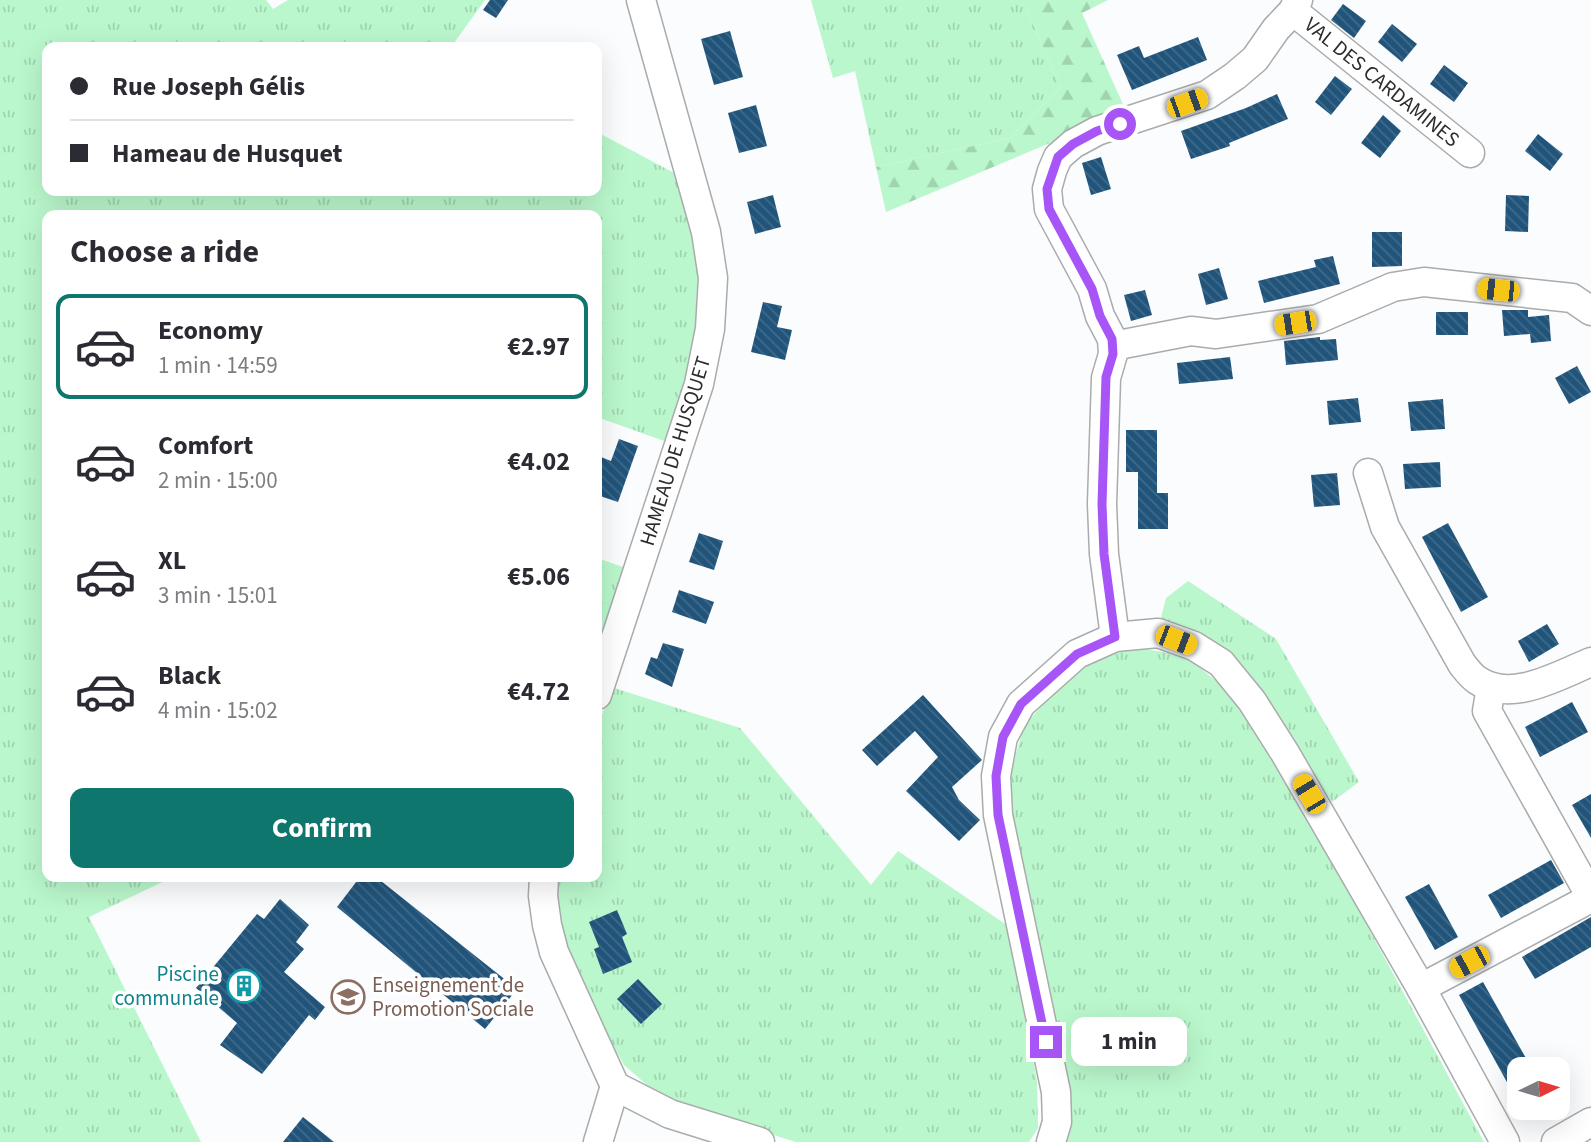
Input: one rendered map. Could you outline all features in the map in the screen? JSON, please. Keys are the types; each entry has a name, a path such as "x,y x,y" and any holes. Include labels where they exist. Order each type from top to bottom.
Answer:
{"street":[{"name":"HAMEAU DE HUSQUET","path":"602,680 699,384 710,329 713,278 706,232 641,0"},
{"name":"VAL DES CARDAMINES","path":"1296,6 1470,153"},
{"path":"1115,637 1104,554 1102,504 1106,377 1113,354 1112,339 1100,316 1092,289 1049,209 1047,189 1058,157 1073,144 1097,131 1207,95 1255,59 1296,6"},
{"path":"1112,346 1191,331 1216,334 1318,319 1392,287 1424,282 1572,298 1591,311"},
{"path":"1368,473 1385,527 1462,664 1476,680 1504,690 1521,688 1591,662"},
{"path":"1051,1142 1057,1122 1056,1092 998,815 996,776 1003,737 1021,704 1077,654 1115,637 1158,633 1194,646 1221,663 1252,701 1370,898 1505,1142"},
{"path":"1421,988 1591,897 1487,711 1491,687"},
{"path":"544,882 545,916 554,952 615,1086 670,1114 760,1142"},
{"path":"598,1142 615,1086"},
{"path":"1556,1142 1591,1122"}],"green space":[{"path":"0,0 266,0 273,9 288,0 485,0 455,42 42,42 42,196 602,196 602,135 678,175 698,261 695,345 667,442 602,419 602,210 42,210 42,882 162,882 89,917 201,1142 0,1142"},
{"path":"811,0 1022,0 1061,87 1010,138 876,167 855,71 833,78"},
{"path":"1022,0 1108,0 1082,13 1126,111 886,212 876,167 1010,138 1061,87"},
{"path":"602,560 626,568 602,646"},
{"path":"1188,581 1276,639 1359,782 1332,802 1251,677 1207,640 1159,625 1166,598"},
{"path":"1133,647 1186,656 1229,692 1268,742 1484,1142 1061,1142 1014,839 1011,771 1024,726 1065,679 1097,657"},
{"path":"611,687 740,728 871,885 898,851 1008,926 1037,1081 1038,1128 1029,1142 796,1142 722,1119 655,1092 624,1065 590,1004 555,924 554,882 602,882 602,715"}],"building":[{"path":"490,0 508,0 496,18 483,10"},
{"path":"1343,4 1366,21 1354,38 1331,20"},
{"path":"1392,24 1417,44 1402,62 1378,42"},
{"path":"730,31 743,77 714,85 701,39"},
{"path":"1198,37 1207,60 1132,90 1117,55 1139,46 1144,58"},
{"path":"1444,65 1468,83 1454,102 1430,84"},
{"path":"1335,76 1352,89 1331,115 1315,102"},
{"path":"1277,94 1288,119 1229,143 1230,146 1191,159 1181,131"},
{"path":"756,105 767,146 739,153 728,113"},
{"path":"1383,115 1401,131 1380,158 1361,143"},
{"path":"1538,134 1563,154 1550,171 1525,151"},
{"path":"1101,157 1111,189 1091,195 1082,163"},
{"path":"773,195 781,227 755,234 747,202"},
{"path":"1506,195 1529,196 1528,232 1505,231"},
{"path":"1372,232 1402,232 1402,266 1372,267"},
{"path":"1333,256 1340,284 1264,303 1258,281 1316,267 1314,260"},
{"path":"1219,268 1228,299 1206,305 1198,274"},
{"path":"1145,290 1152,315 1131,321 1124,295"},
{"path":"763,302 782,306 777,327 792,330 785,360 751,352"},
{"path":"1502,310 1528,310 1528,317 1549,315 1551,341 1531,343 1530,334 1504,336"},
{"path":"1436,312 1468,312 1468,335 1436,335"},
{"path":"1320,337 1320,340 1336,339 1338,360 1286,365 1284,341"},
{"path":"1230,357 1233,379 1179,384 1177,363"},
{"path":"1577,366 1591,392 1569,404 1555,378"},
{"path":"1358,398 1361,422 1329,425 1327,401"},
{"path":"1443,399 1445,429 1411,431 1408,402"},
{"path":"1126,430 1157,430 1157,493 1168,493 1168,529 1138,529 1138,472 1126,472"},
{"path":"619,439 638,446 618,502 602,497 602,457 611,461"},
{"path":"1440,462 1441,487 1405,489 1403,464"},
{"path":"1337,473 1340,505 1314,507 1311,475"},
{"path":"1448,523 1488,597 1461,612 1422,537"},
{"path":"699,533 723,541 714,570 689,562"},
{"path":"679,590 714,602 706,624 672,612"},
{"path":"1547,624 1559,644 1529,662 1518,641"},
{"path":"663,643 684,649 672,687 645,674 651,657 657,659"},
{"path":"923,695 982,760 952,787 959,800 980,820 959,841 906,791 938,757 915,731 877,766 862,750"},
{"path":"1572,702 1588,732 1540,757 1525,727"},
{"path":"1591,794 1591,838 1572,805"},
{"path":"1551,860 1564,883 1501,918 1488,895"},
{"path":"356,882 382,882 517,989 485,1029 337,907"},
{"path":"1429,884 1458,937 1435,950 1405,897"},
{"name":"Piscine communale","path":"280,899 309,925 296,942 304,949 284,972 325,1007 315,1020 309,1015 262,1074 220,1045 237,1023 196,988 257,914 264,919"},
{"path":"617,910 627,934 622,937 632,962 603,974 594,949 599,947 589,922"},
{"path":"1591,917 1591,947 1535,979 1522,957"},
{"path":"638,979 662,1004 641,1024 617,999"},
{"path":"1483,982 1525,1057 1507,1057 1507,1082 1459,995"},
{"path":"303,1117 334,1142 283,1142"}],"place":[{"name":"Piscine communale","path":"244,986"},
{"name":"Enseignement de Promotion Sociale","path":"348,997"}],"route":[{"path":"1046,1042 998,815 996,776 1003,737 1021,704 1077,654 1115,637 1104,554 1102,504 1106,377 1113,354 1112,339 1100,316 1092,289 1049,209 1047,189 1058,157 1073,144 1097,131 1120,124"}]}
